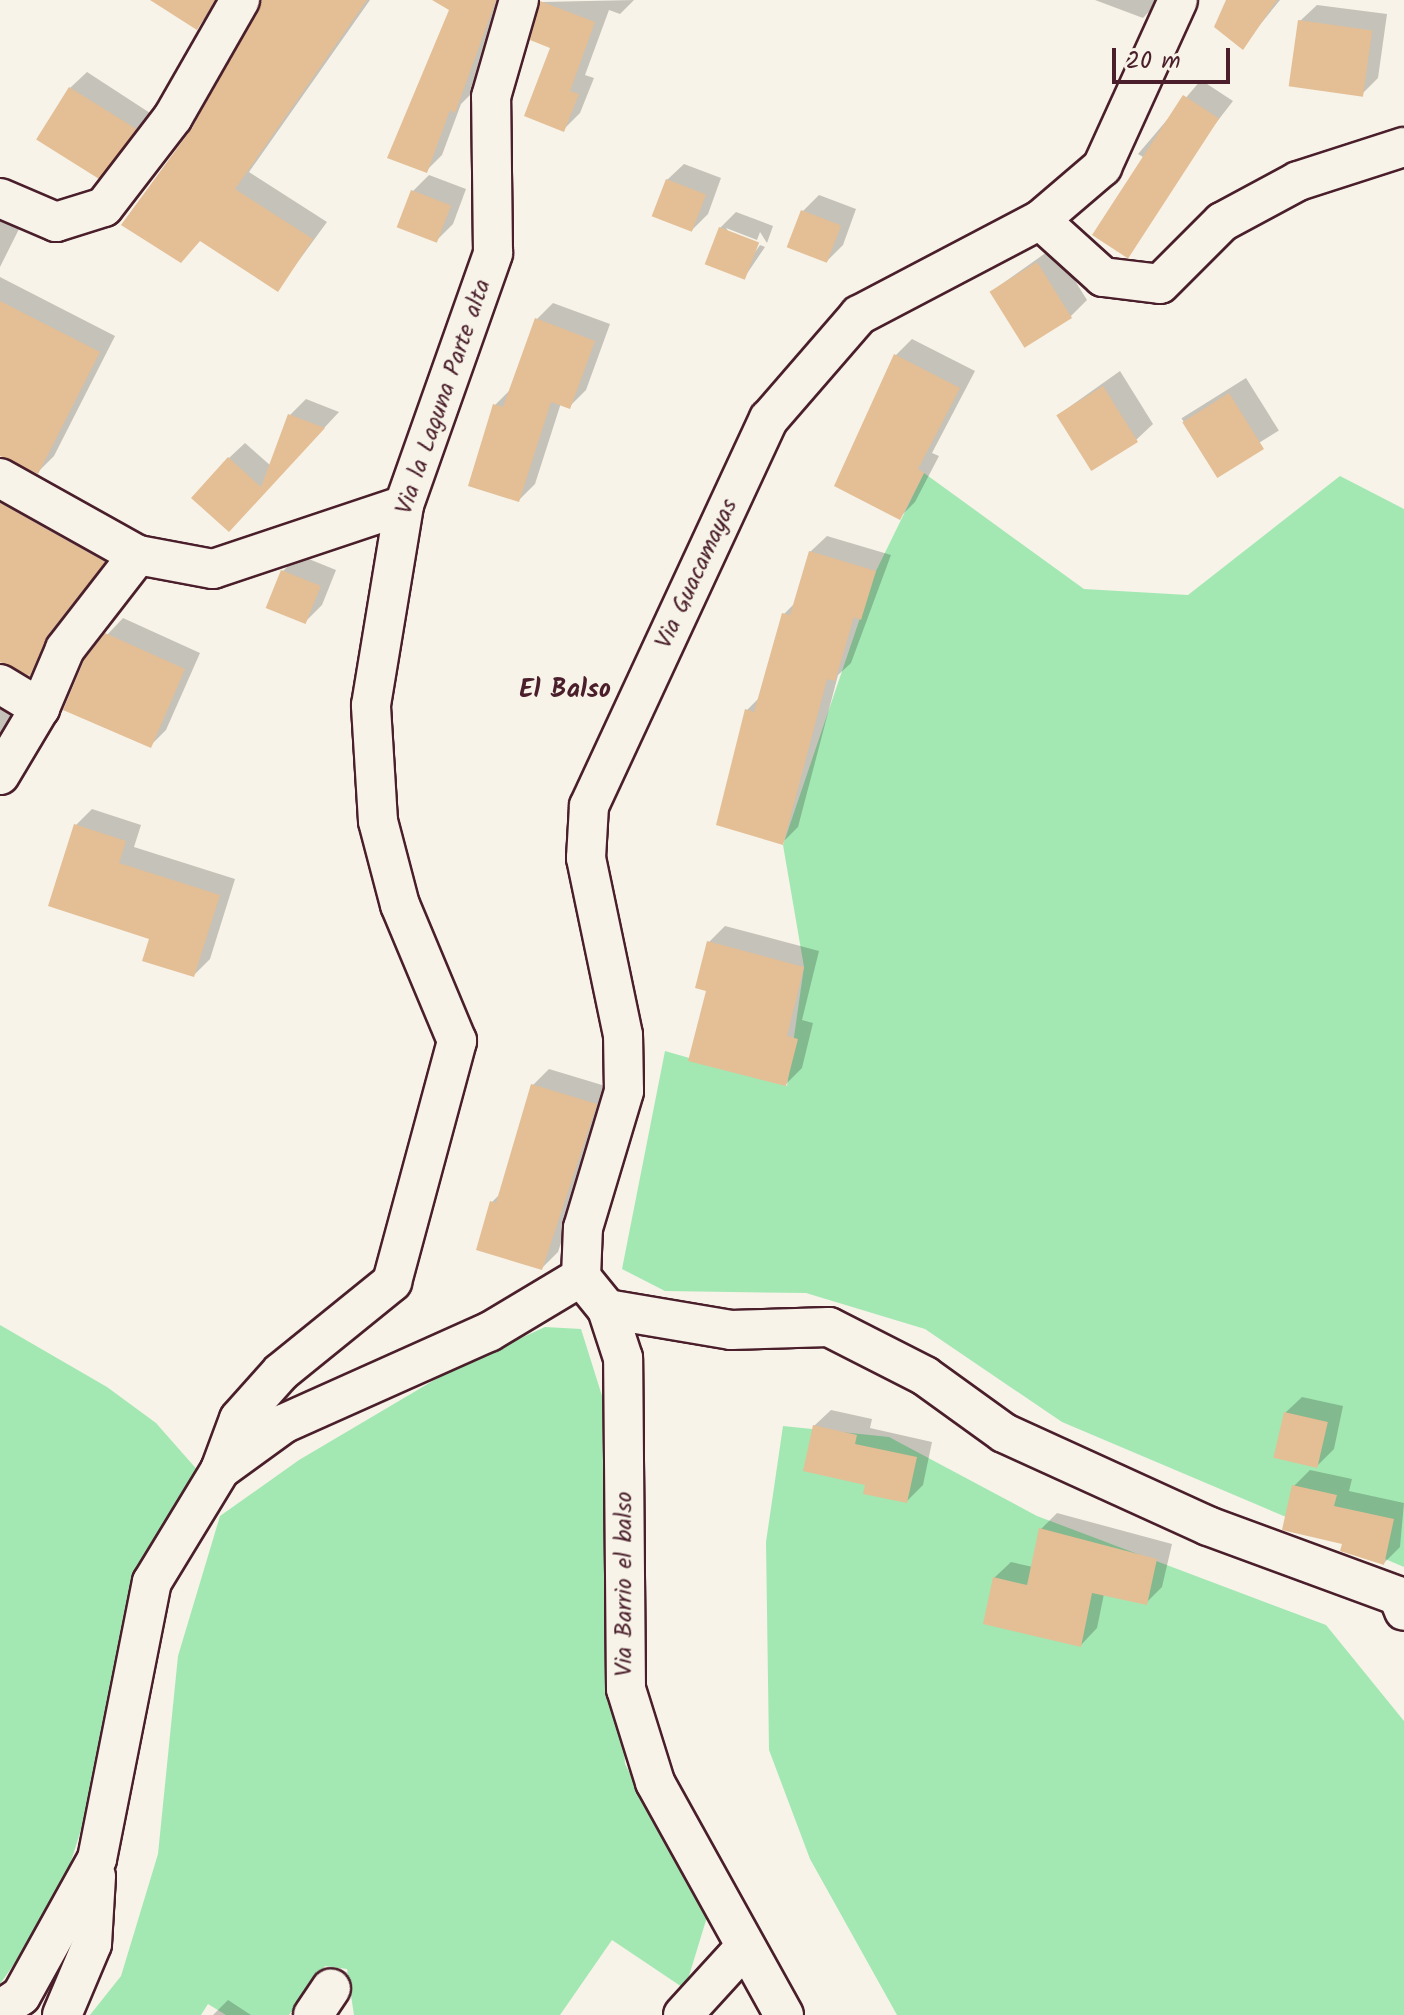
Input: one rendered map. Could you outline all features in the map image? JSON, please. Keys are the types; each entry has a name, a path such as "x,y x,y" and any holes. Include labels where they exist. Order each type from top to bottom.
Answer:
{"street":[{"path":"0,198 56,222 104,207 173,117 240,0"},
{"name":"Via la Laguna Parte alta","path":"220,1470 239,1419 281,1372 392,1282 457,1041 400,905 378,821 371,705 404,505 493,253 491,97 519,0"},
{"name":"Via Guacamayas","path":"581,1277 583,1228 624,1091 623,1035 586,858 589,806 769,419 859,315 1040,220 1102,167 1178,0"},
{"path":"1040,220 1103,277 1160,284 1222,222 1298,181 1404,147"},
{"path":"0,478 138,555 213,569 404,505"},
{"path":"0,775 40,708 65,649 138,555"},
{"path":"0,684 40,708"},
{"path":"62,2015 92,1944 97,1859 152,1582 220,1470 283,1424 489,1332 581,1277 607,1309 731,1330 829,1327 925,1376 1004,1433 1208,1526 1398,1596 1404,1611"},
{"name":"Via Barrio el balso","path":"607,1309 623,1358 626,1689 655,1782 784,2015"},
{"path":"0,2010 21,1996 97,1859"},
{"path":"683,2015 745,1947"}],"green space":[{"path":"924,473 1084,589 1188,595 1340,476 1404,509 1404,1567 1062,1422 925,1329 806,1293 665,1291 622,1269 665,1051 787,1086 804,967 783,845 876,571"},
{"path":"0,1325 107,1387 156,1423 200,1473 111,1770 87,1811 58,1902 0,1984"},
{"path":"545,1327 581,1329 603,1399 625,1764 707,1917 685,1989 612,1940 560,2015 354,2015 347,1969 325,1966 289,2015 226,2015 208,2004 201,2015 90,2015 121,1976 158,1854 178,1656 220,1516 299,1460 453,1369"},
{"path":"783,1426 889,1437 1037,1516 1326,1625 1404,1721 1404,2015 897,2015 810,1859 769,1750 766,1542"}],"building":[{"path":"150,0 215,0 197,30"},
{"path":"262,0 367,0 235,189 313,239 278,292 200,241 181,263 121,225 192,128"},
{"path":"432,0 496,0 455,113 450,110 427,173 387,158 449,10"},
{"path":"1226,0 1277,0 1243,50 1214,27"},
{"path":"540,1 595,22 570,91 579,94 564,132 524,116 550,48 530,40"},
{"path":"1298,20 1372,30 1363,97 1289,86"},
{"path":"69,87 136,129 103,181 36,140"},
{"path":"1183,95 1219,118 1128,258 1092,235"},
{"path":"666,179 706,194 692,232 652,216"},
{"path":"411,190 451,205 437,243 397,227"},
{"path":"801,210 841,225 827,263 787,247"},
{"path":"719,227 759,242 745,280 705,264"},
{"path":"1037,262 1072,318 1024,348 990,292"},
{"path":"0,301 100,352 38,474 0,456"},
{"path":"535,318 595,341 570,409 551,402 519,502 468,486 493,404 503,407"},
{"path":"894,354 960,388 918,469 924,473 900,520 834,486"},
{"path":"1103,386 1138,442 1091,471 1056,415"},
{"path":"1229,393 1264,449 1217,478 1182,422"},
{"path":"288,414 325,428 229,532 191,498 228,457 261,487"},
{"path":"0,503 105,562 47,636 30,676 0,662"},
{"path":"809,551 876,571 861,620 854,617 835,681 827,679 783,845 716,825 745,709 754,712 782,613 790,615"},
{"path":"281,570 321,586 306,624 266,608"},
{"path":"105,633 185,669 151,748 63,710 84,660"},
{"path":"74,824 126,841 119,863 220,895 194,977 142,961 149,939 48,906"},
{"path":"707,941 804,967 787,1036 798,1039 786,1086 688,1061 706,991 695,988"},
{"path":"531,1084 597,1104 542,1270 476,1250 490,1201 496,1203"},
{"path":"1284,1412 1328,1422 1317,1468 1273,1458"},
{"path":"813,1425 857,1435 855,1444 917,1457 907,1503 863,1494 865,1485 803,1471"},
{"path":"1292,1485 1337,1495 1334,1506 1394,1519 1384,1565 1340,1551 1342,1544 1282,1530"},
{"path":"1039,1528 1157,1559 1147,1605 1092,1593 1081,1647 983,1624 993,1577 1027,1585"}],"district":[{"name":"El Balso","path":"565,691"}]}
